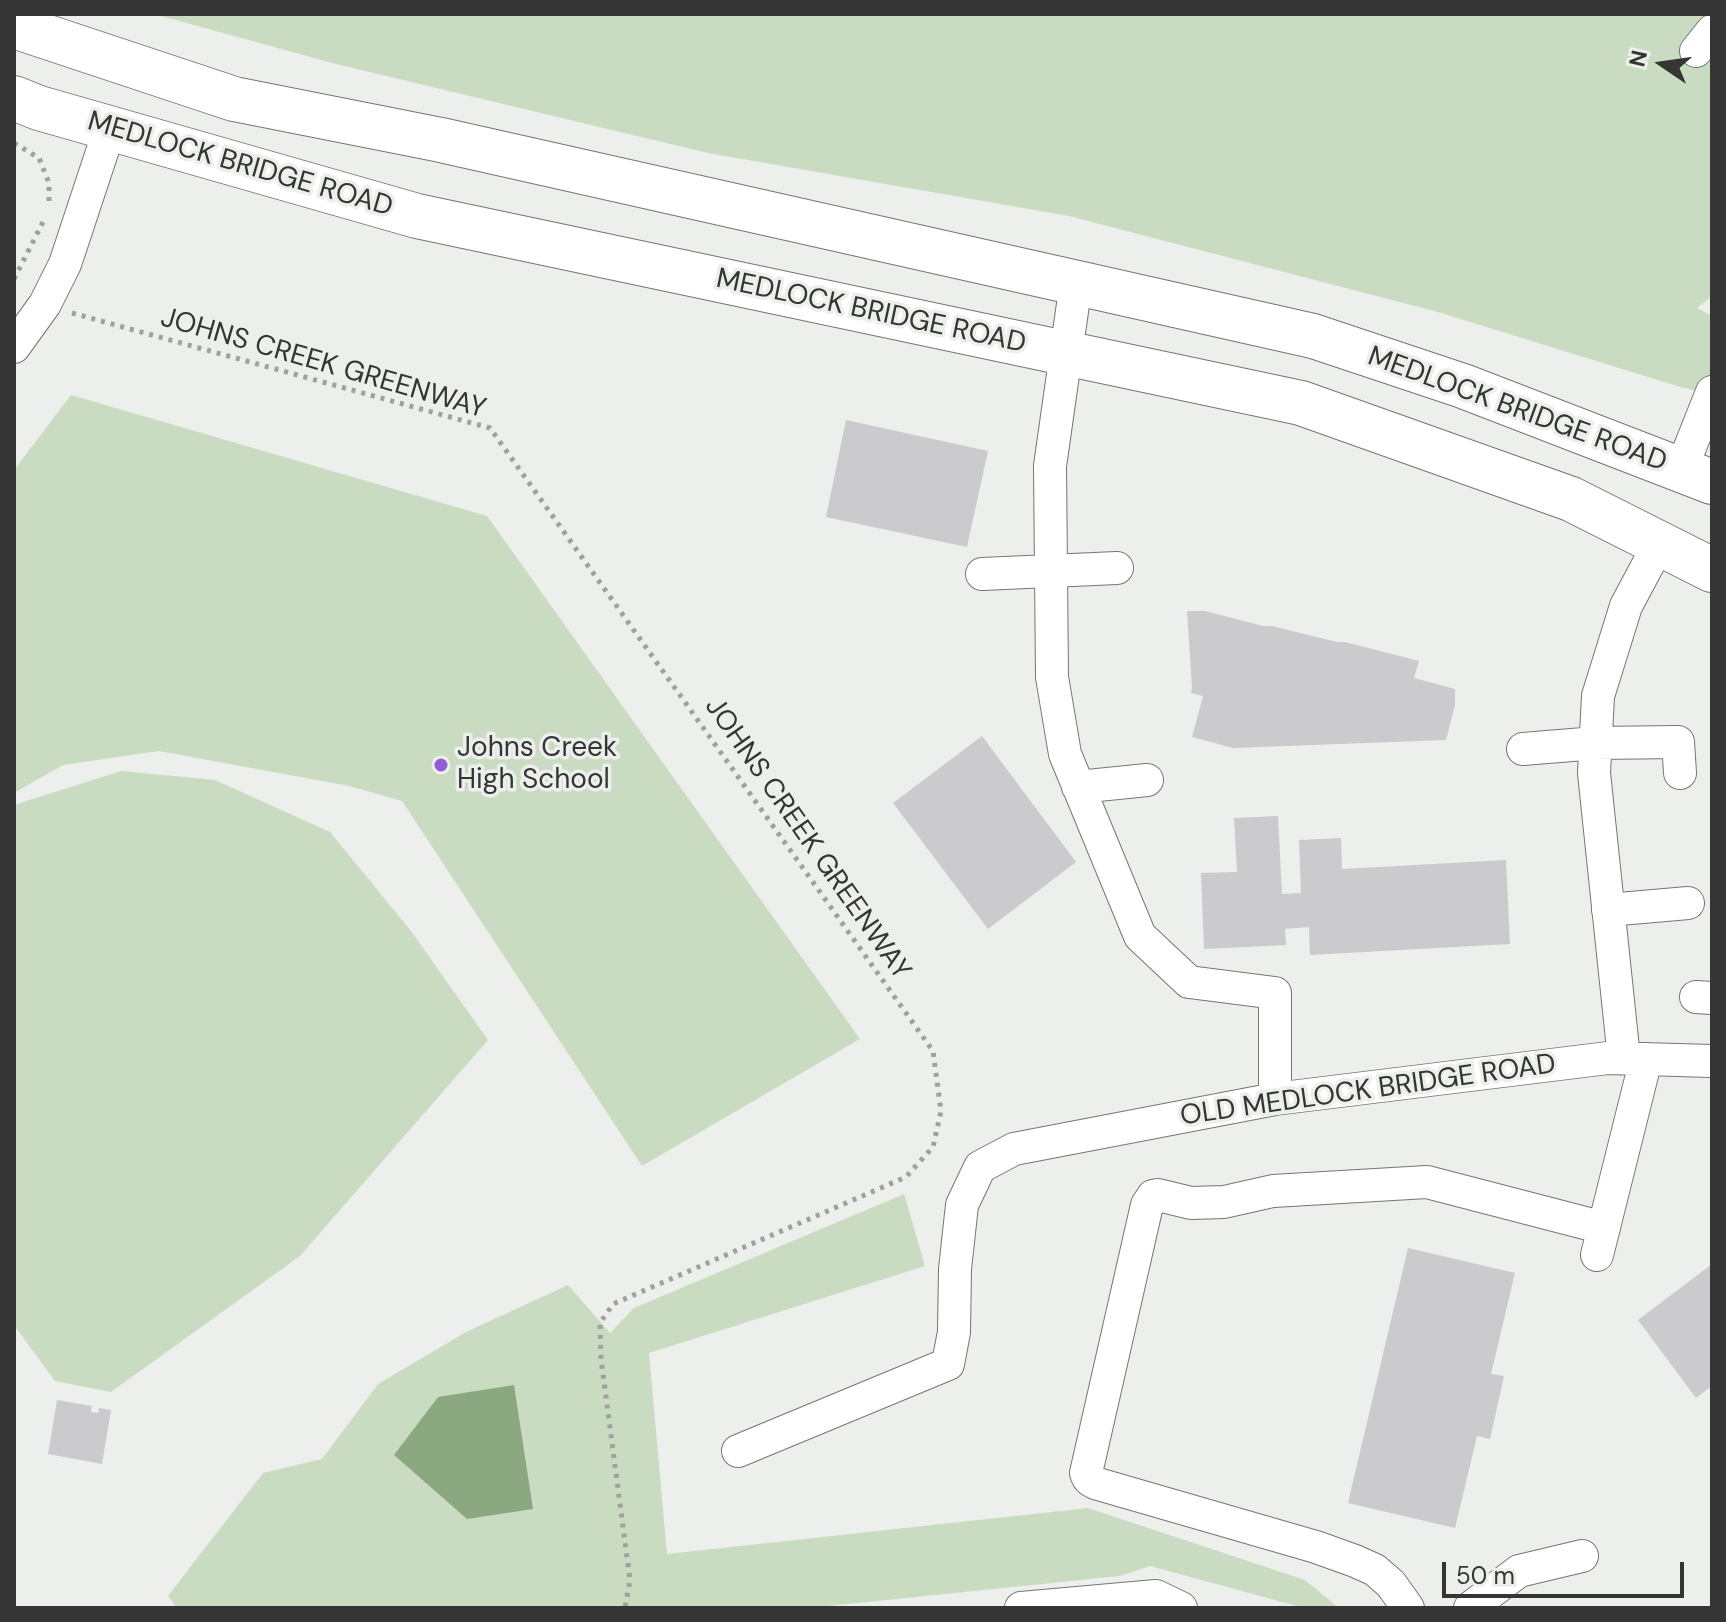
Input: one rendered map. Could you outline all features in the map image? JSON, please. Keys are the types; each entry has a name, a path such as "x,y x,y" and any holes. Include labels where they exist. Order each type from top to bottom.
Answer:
{"highway":[{"name":"MEDLOCK BRIDGE ROAD","path":"48,14 85,34 107,58"},
{"name":"MEDLOCK BRIDGE ROAD","path":"14,26 234,99 441,140 1313,336 1463,386 1696,476"},
{"name":"MEDLOCK BRIDGE ROAD","path":"14,98 39,108 417,216 1301,403 1571,499 1712,570"}],"street":[{"path":"14,347 45,304 65,264 110,128"},
{"path":"1076,283 1050,466 1052,677 1065,754 1140,936 1189,982 1275,993 1275,1099"},
{"path":"1696,476 1712,392"},
{"path":"1408,1608 1391,1584 1375,1570 1355,1561 1093,1482 1087,1477 1147,1205 1153,1196 1158,1195 1191,1203 1224,1202 1273,1191 1427,1182 1600,1242 1635,1058 1608,910 1594,773 1598,696 1626,606 1659,544"},
{"path":"982,574 1117,568"},
{"path":"1523,749 1596,743 1678,742 1680,773"},
{"path":"1078,787 1147,780"},
{"path":"1608,910 1688,899"},
{"name":"OLD MEDLOCK BRIDGE ROAD","path":"738,1451 948,1364 954,1332 955,1269 962,1205 980,1167 1014,1149 1275,1099 1608,1058 1712,1061"},
{"path":"1470,1608 1519,1571 1582,1556"},
{"path":"1021,1608 1156,1596 1181,1608"}],"path":[{"path":"14,143 39,158 49,183 49,210 14,279"},
{"name":"JOHNS CREEK GREENWAY","path":"45,304 88,319 490,428 933,1051 941,1111 933,1147 906,1177 613,1304 600,1323 601,1359 630,1580 625,1608"}],"shaded area":[{"path":"154,14 1712,14 1712,296 1697,308 1712,316 1712,395 1438,312 1069,216 708,153 336,64"},
{"path":"71,395 487,516 860,1039 642,1166 402,801 349,786 159,751 63,765 14,793 14,470"},
{"path":"121,771 215,780 330,832 411,931 488,1040 300,1256 111,1392 55,1381 14,1325 14,805"},
{"path":"904,1194 925,1266 649,1353 667,1554 1088,1508 1305,1580 1339,1608 1304,1608 1150,1566 1120,1576 809,1608 177,1608 168,1596 263,1473 322,1459 378,1384 466,1332 568,1285 610,1333 634,1308"},
{"path":"514,1385 533,1509 467,1519 394,1455 438,1397"}],"building":[{"path":"846,420 988,451 967,547 826,517"},
{"path":"1187,611 1205,611 1419,661 1414,678 1455,689 1455,705 1446,740 1233,748 1192,737 1203,696 1191,693"},
{"path":"982,736 1076,862 988,929 893,803"},
{"path":"1278,816 1282,894 1301,893 1299,840 1341,838 1342,869 1506,860 1510,944 1310,955 1309,927 1285,929 1286,945 1204,949 1201,873 1237,872 1234,818"},
{"path":"1408,1248 1515,1273 1491,1374 1504,1376 1490,1439 1477,1436 1455,1528 1348,1503"},
{"path":"1712,1264 1712,1386 1696,1398 1638,1320"},
{"path":"57,1400 92,1406 91,1412 98,1413 99,1408 111,1410 102,1464 48,1454"}],"place":[{"name":"Johns Creek High School","path":"441,765"}]}
